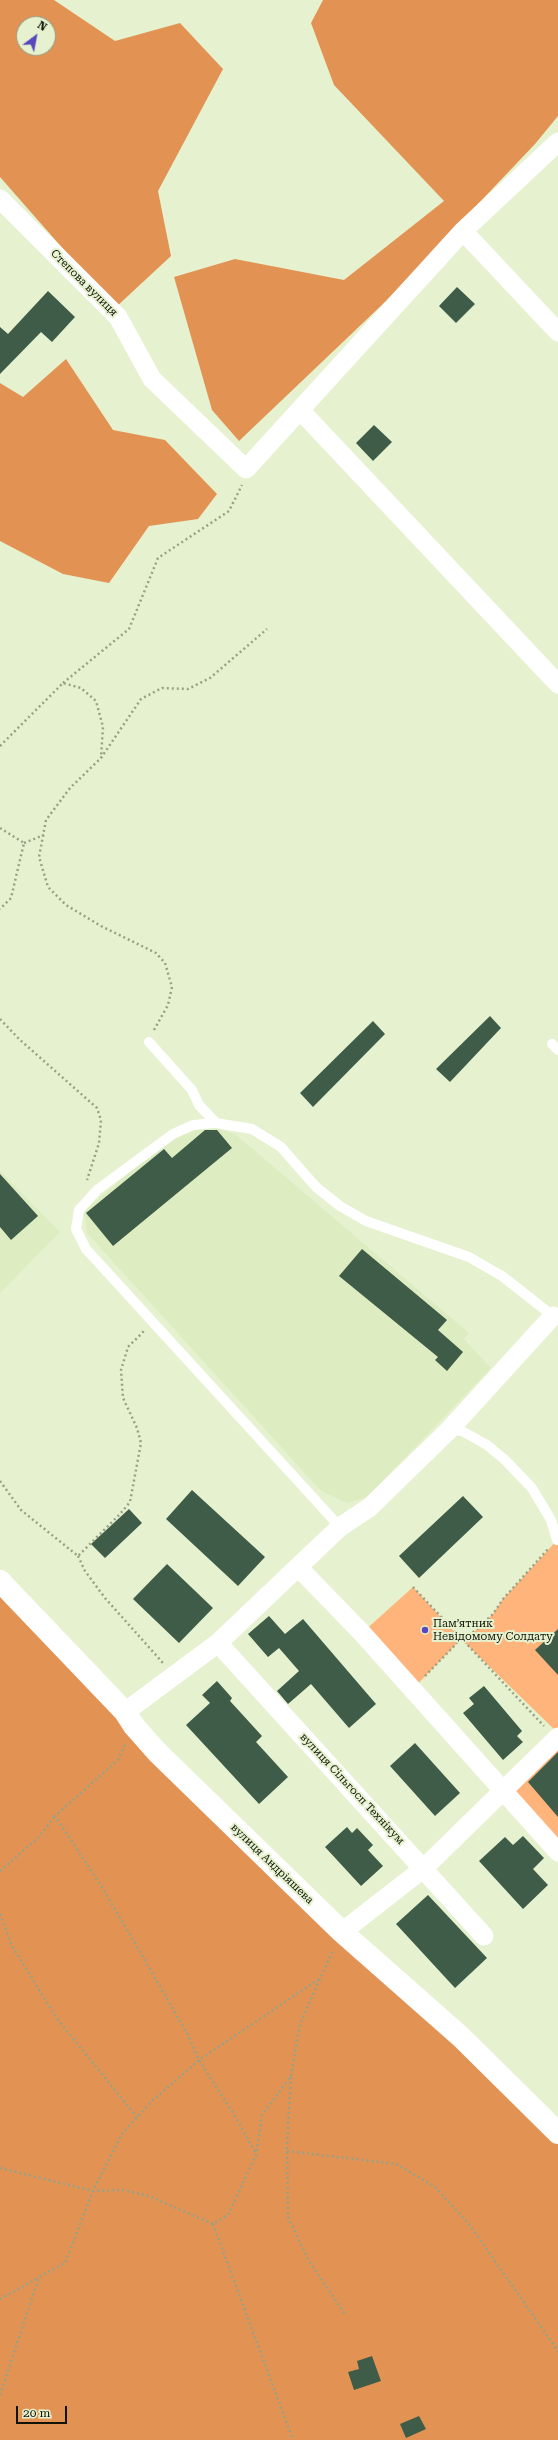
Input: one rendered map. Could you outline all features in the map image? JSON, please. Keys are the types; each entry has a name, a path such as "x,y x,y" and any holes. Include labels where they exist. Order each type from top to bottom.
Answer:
{"street":[{"path":"246,469 462,231 558,142"},
{"name":"Степова вулиця","path":"0,199 118,317 152,379 246,469"},
{"path":"462,231 558,332"},
{"path":"300,410 558,684"},
{"path":"129,1719 174,1676 218,1643 340,1527 370,1507 449,1430 555,1315"},
{"path":"298,1567 362,1633 558,1852"},
{"name":"вулиця Андріяшева","path":"0,1581 129,1719 157,1752 342,1932 461,2037 558,2133"},
{"name":"вулиця Сільгосп Технікум","path":"218,1643 424,1868 484,1936"},
{"path":"342,1932 424,1868 557,1738"}],"lane":[{"path":"150,1042 192,1090 199,1105 216,1123"},
{"path":"340,1527 86,1249 76,1230 79,1210 97,1190 173,1134 193,1126 216,1123 252,1130 281,1147 316,1186 340,1206 366,1221 469,1257 502,1276 555,1315"},
{"path":"449,1430 462,1431 487,1445 532,1488 551,1520 556,1540"}],"path":[{"path":"0,746 64,683 129,629 158,558 229,511 243,484 239,480 246,469"},
{"path":"150,1042 168,1005 172,987 165,963 156,953 101,926 66,905 48,887 39,857 46,820 70,788 101,758 141,699 162,688 188,689 210,678 267,629"},
{"path":"64,683 81,688 96,701 103,727 101,758"},
{"path":"0,828 24,843"},
{"path":"24,843 44,835"},
{"path":"0,909 11,898 24,843"},
{"path":"0,1019 19,1040 97,1108 101,1120 99,1143 86,1182"},
{"path":"78,1556 130,1502 141,1444 137,1428 123,1398 120,1370 128,1348 144,1330 145,1314"},
{"path":"0,1481 21,1510 78,1556 85,1572 105,1598 174,1676"},
{"path":"412,1690 461,1639 475,1632 493,1614 503,1599 556,1540"},
{"path":"413,1587 557,1738"},
{"path":"0,1872 38,1838 55,1816 118,1760 129,1719"},
{"path":"55,1816 102,1887 188,2035 199,2060 235,2116 256,2155"},
{"path":"0,1914 12,1946 58,2020 137,2117"},
{"path":"342,1932 319,1979 300,2024 291,2076 287,2151 288,2217 309,2261 345,2314"},
{"path":"0,2299 65,2263 93,2191 122,2134 153,2100 199,2060 319,1979"},
{"path":"213,2224 228,2215 256,2155 262,2115 291,2076"},
{"path":"287,2151 396,2164 434,2186 469,2224 558,2351"},
{"path":"0,2168 93,2191 123,2190 149,2196 213,2224 294,2440"},
{"path":"0,2395 39,2277"}],"shaded area":[{"path":"0,0 54,0 115,41 180,23 223,69 158,191 171,256 115,308 0,177"},
{"path":"323,0 558,0 558,116 535,144 386,301 239,441 212,410 174,277 235,259 344,280 444,201 334,85 311,23"},
{"path":"66,359 113,430 165,440 217,494 198,519 149,526 109,583 63,574 0,541 0,383 23,397"},
{"path":"206,1125 235,1134 469,1333 464,1339 491,1368 367,1497 347,1503 321,1491 87,1233 84,1211 160,1146"},
{"path":"0,1171 60,1232 0,1293"},
{"path":"558,1539 558,1733 461,1639 475,1631 493,1614 503,1599"},
{"path":"0,1581 558,2136 558,2440 0,2440"},
{"path":"413,1587 461,1639 412,1690 362,1633"},
{"path":"558,1737 558,1852 503,1790"}],"building":[{"path":"457,287 475,304 456,323 439,306"},
{"path":"48,291 75,317 52,342 41,332 0,374 0,327 8,334"},
{"path":"374,425 392,442 373,461 356,443"},
{"path":"490,1016 501,1028 450,1082 436,1069"},
{"path":"373,1021 385,1034 313,1107 300,1093"},
{"path":"205,1130 217,1130 232,1148 113,1246 86,1213 164,1149 172,1158"},
{"path":"0,1174 38,1216 11,1240 0,1227"},
{"path":"362,1249 447,1320 438,1330 463,1352 447,1371 435,1360 438,1357 339,1276"},
{"path":"192,1490 265,1557 238,1586 166,1519"},
{"path":"463,1496 483,1517 419,1578 399,1556"},
{"path":"129,1509 142,1523 105,1558 91,1544"},
{"path":"167,1564 213,1608 179,1643 133,1599"},
{"path":"269,1616 285,1634 303,1619 376,1704 349,1728 311,1684 288,1704 277,1691 299,1671 279,1648 268,1657 248,1634"},
{"path":"558,1629 558,1675 535,1650"},
{"path":"217,1681 232,1698 230,1701 262,1736 256,1742 288,1777 259,1804 186,1725 210,1703 202,1695"},
{"path":"484,1686 522,1731 517,1736 523,1742 503,1760 463,1713 474,1704 469,1698"},
{"path":"415,1743 460,1793 435,1816 390,1766"},
{"path":"558,1752 558,1817 528,1782"},
{"path":"347,1827 352,1833 357,1828 373,1845 368,1850 383,1866 361,1886 325,1847"},
{"path":"523,1836 544,1858 533,1869 548,1885 523,1909 479,1861 505,1837 513,1845"},
{"path":"428,1895 487,1958 455,1988 396,1924"},
{"path":"372,2356 381,2381 354,2390 348,2372 359,2369 357,2361"},
{"path":"419,2416 426,2429 406,2438 400,2424"}],"place":[{"name":"Пам’ятник Невідомому Солдату","path":"425,1630"}]}
